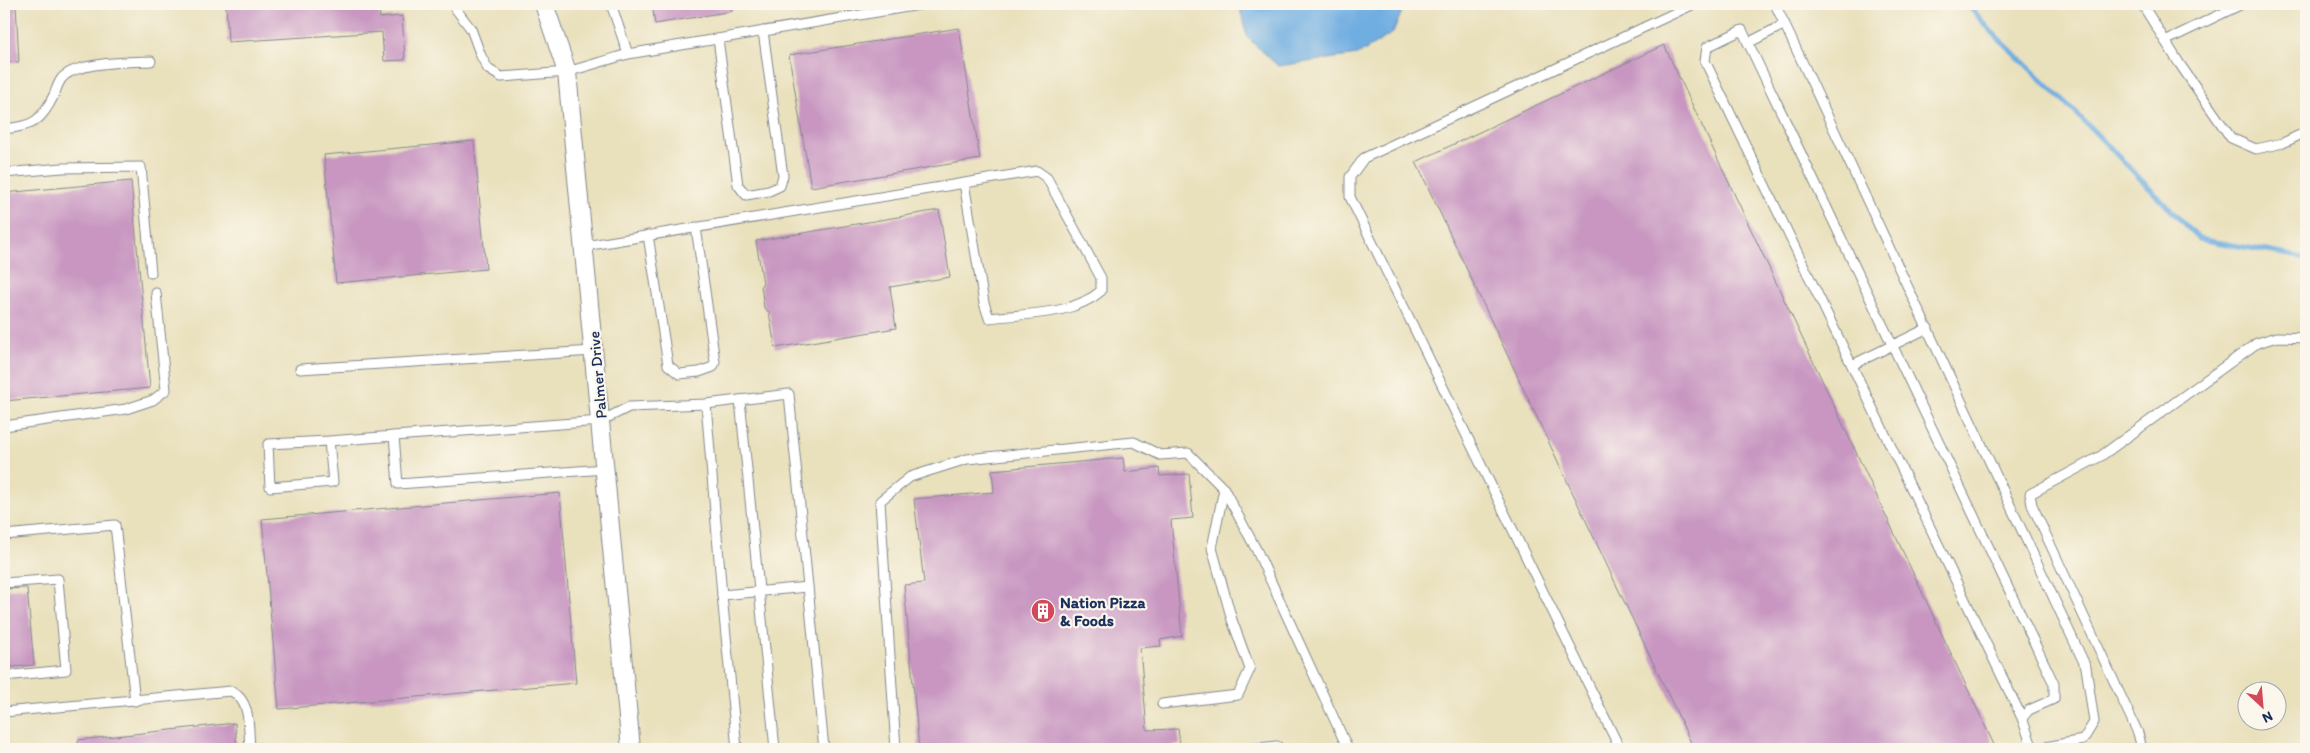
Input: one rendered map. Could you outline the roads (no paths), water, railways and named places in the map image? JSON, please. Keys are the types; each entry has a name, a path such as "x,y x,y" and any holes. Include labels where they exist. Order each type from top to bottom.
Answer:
{"street":[{"name":"Palmer Drive","path":"544,4 567,72 585,246 631,749"}],"lane":[{"path":"452,4 471,29 481,56 488,68 501,77 567,72 628,54 925,4"},
{"path":"611,4 628,54"},
{"path":"866,4 868,14"},
{"path":"1620,749 1350,197 1350,178 1364,158 1694,4"},
{"path":"1775,4 2086,667 2094,722 2084,745 2034,749 2022,718 1705,61 1707,47 1742,30 2054,684 2054,699 2029,710 2022,718"},
{"path":"2142,4 2231,138 2256,149 2283,142 2306,132"},
{"path":"2165,41 2242,4"},
{"path":"1748,43 1785,24"},
{"path":"718,39 736,176 738,185 746,195 769,191 780,186 783,176 763,32"},
{"path":"4,129 20,127 34,122 45,114 62,78 73,71 99,65 151,61"},
{"path":"4,173 62,168 141,167 151,273"},
{"path":"585,246 696,227 1037,171 1047,178 1101,278 1101,291 1090,301 1068,309 989,318 984,303 964,183"},
{"path":"648,235 668,365 679,374 699,372 713,367 715,362 696,227"},
{"path":"4,426 126,409 153,400 166,390 156,294"},
{"path":"1852,365 1928,328"},
{"path":"2142,749 2138,733 2032,505 2030,494 2101,456 2257,343 2277,337 2306,338"},
{"path":"300,369 594,351"},
{"path":"329,442 333,482 270,487 268,444 329,442 601,420 629,407 706,404 789,394 824,749"},
{"path":"740,400 774,749"},
{"path":"706,404 737,749"},
{"path":"394,436 398,484 605,469"},
{"path":"896,749 880,501 910,477 967,459 1134,442 1160,455 1188,453 1224,488 1257,551 1348,749"},
{"path":"1162,704 1238,695 1250,669 1232,620 1212,548 1224,488"},
{"path":"4,535 114,525 135,701"},
{"path":"4,583 58,579 66,670 4,676"},
{"path":"722,595 808,587"},
{"path":"4,712 231,691 240,696 246,709 250,749"},
{"path":"1248,749 1265,746 1277,746 1280,749"}],"water":[{"path":"1239,4 1405,4 1393,33 1357,55 1278,66 1247,37"}],"waterway":[{"path":"1967,4 1991,31 2079,116 2199,239 2306,258"}],"place":[{"name":"Nation Pizza & Foods","path":"1043,611"}]}
